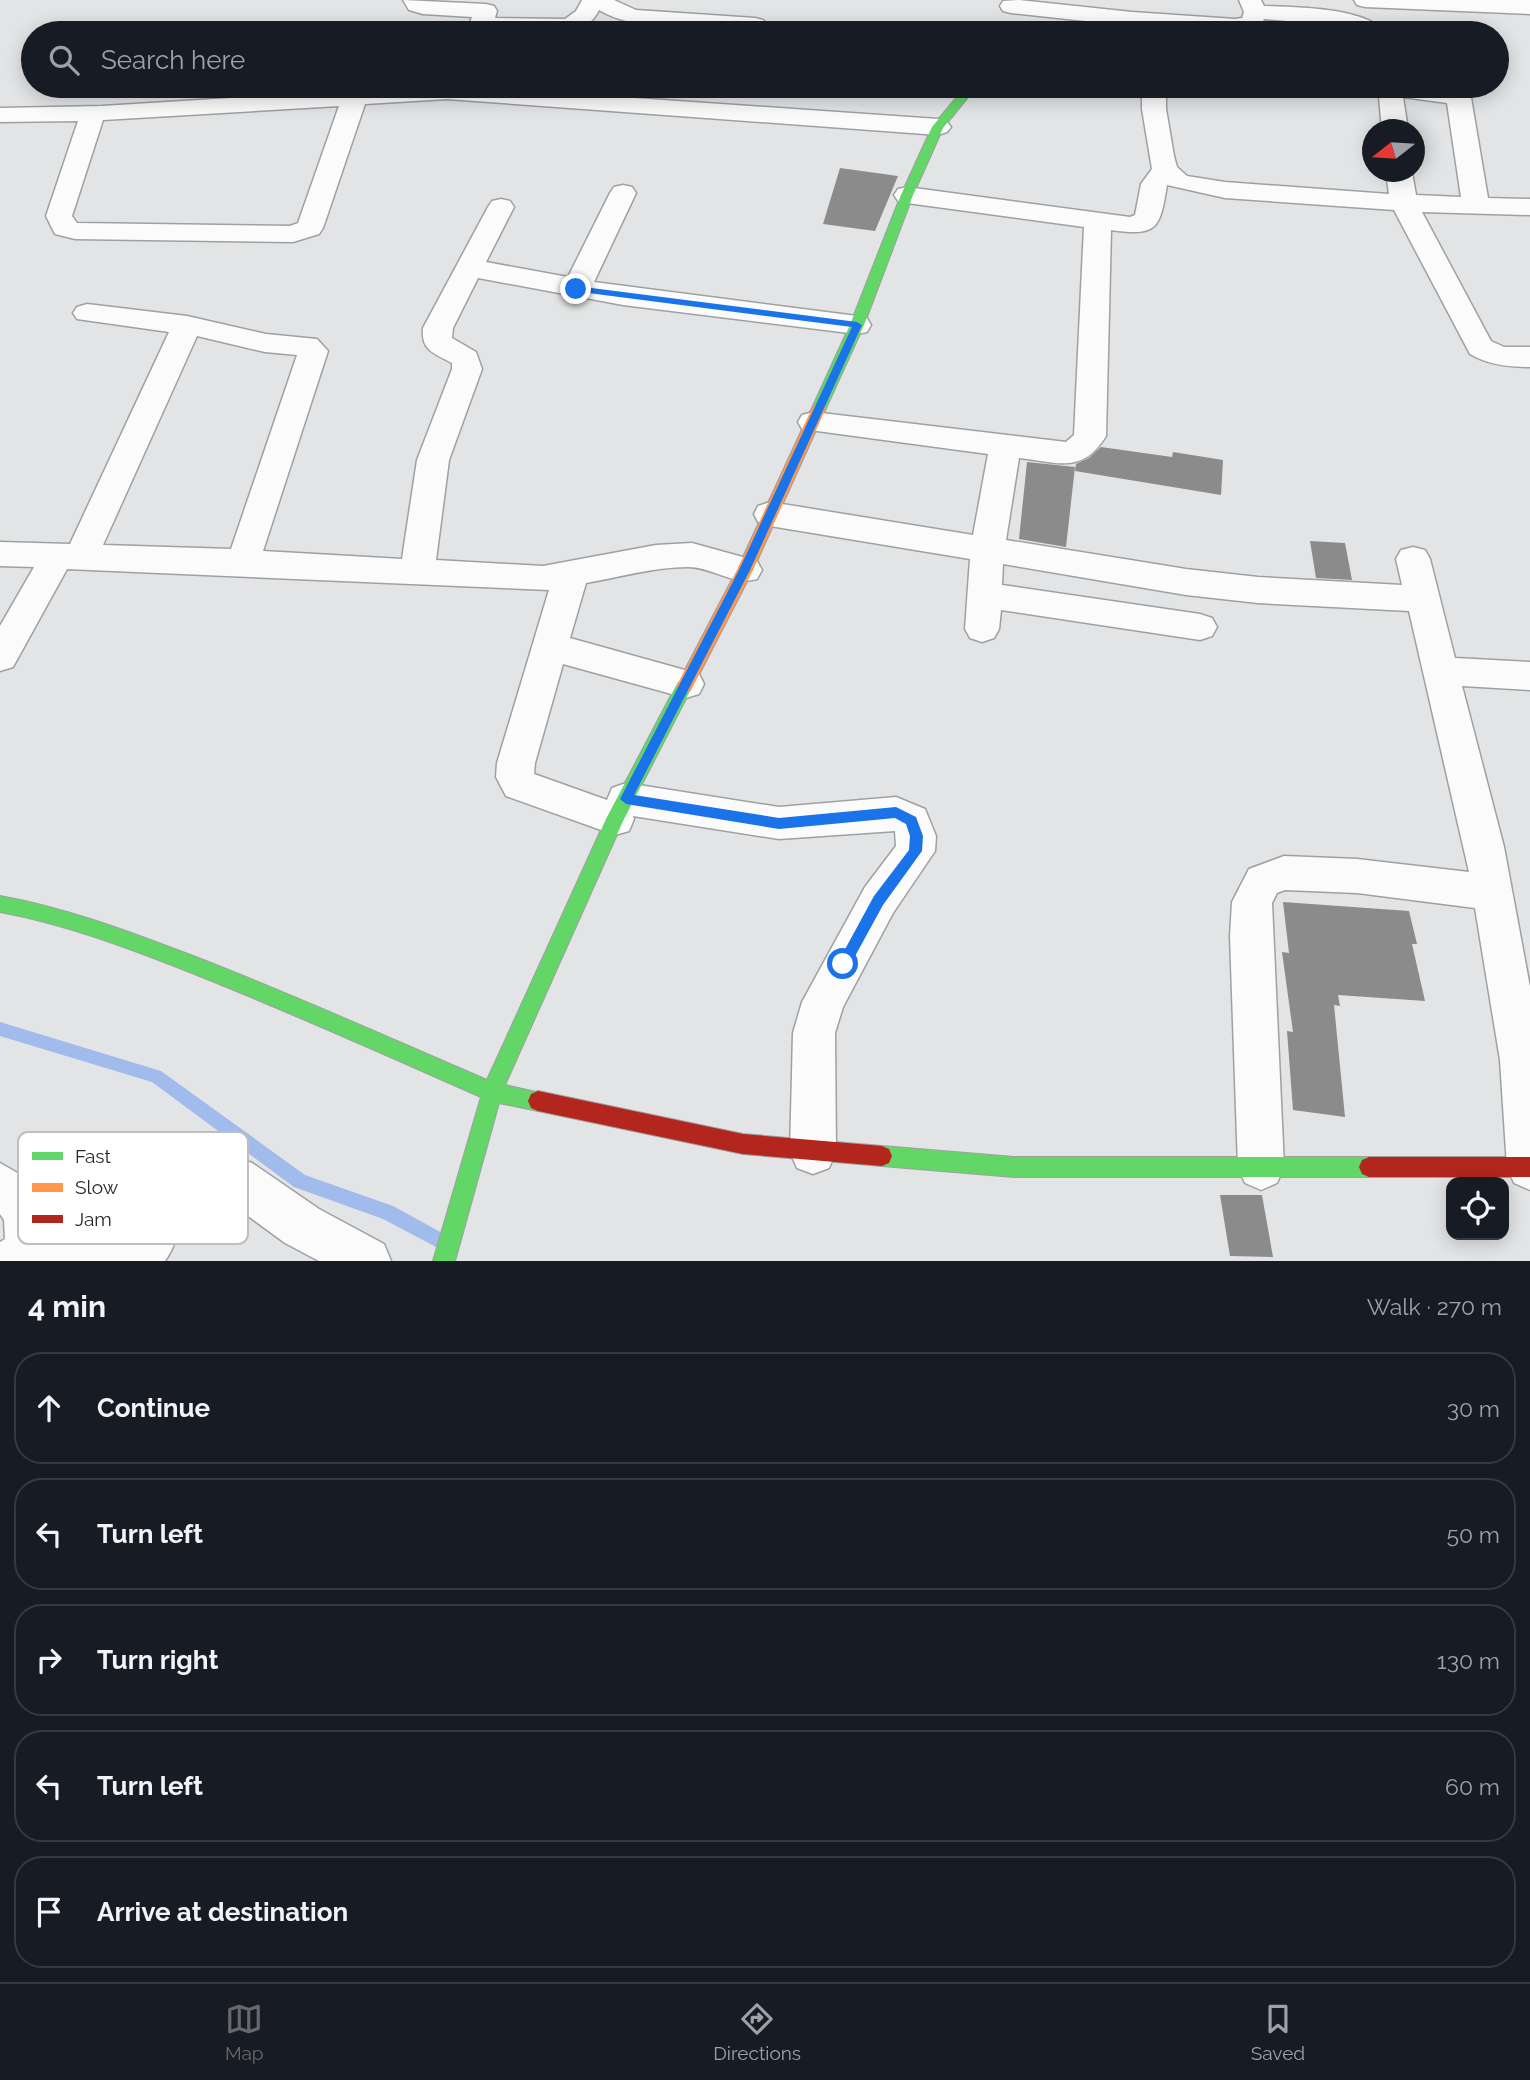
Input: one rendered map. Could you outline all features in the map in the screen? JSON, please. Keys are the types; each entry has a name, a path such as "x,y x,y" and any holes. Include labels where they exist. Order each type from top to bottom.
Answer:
{"street":[{"path":"414,0 417,5 423,7 482,9 486,11 483,21"},
{"path":"577,21 596,0 622,14 636,17 696,21"},
{"path":"1365,0 1530,7"},
{"path":"1252,6 1342,21"},
{"path":"1010,11 1195,21"},
{"path":"0,115 93,113 324,98"},
{"path":"93,113 59,216 65,228 75,231 293,234 309,228 314,218 354,98"},
{"path":"564,98 938,127"},
{"path":"444,1261 492,1092 621,809 745,570 857,325 907,195 938,127 962,98"},
{"path":"1154,98 1165,170 1179,182 1199,187 1404,203 1530,207"},
{"path":"1391,98 1394,119"},
{"path":"1459,98 1476,205"},
{"path":"907,195 1131,225 1148,220 1154,184 1165,170"},
{"path":"1401,182 1404,203 1480,347 1490,354 1530,357"},
{"path":"576,289 622,193"},
{"path":"417,573 433,460 467,369 466,359 443,348 437,340 438,328 501,207"},
{"path":"813,422 1070,453 1082,447 1090,436 1098,222"},
{"path":"471,268 576,289 857,325"},
{"path":"87,313 187,325 226,332 265,344 307,346 313,351 243,562"},
{"path":"0,657 70,556 187,325"},
{"path":"982,629 987,552 1005,445"},
{"path":"770,514 987,552 1186,582 1258,590 1424,599"},
{"path":"0,554 243,562 513,579 570,575 656,557 692,555 745,570"},
{"path":"0,904 43,912 115,935 226,977 492,1092 743,1144 1014,1167 1530,1167 1515,935 1492,892 1484,847 1413,559"},
{"path":"570,575 516,763 515,777 519,785 535,793 621,809 779,823 896,813 911,821 916,836 915,851 879,901 822,1002 814,1033 813,1152"},
{"path":"984,595 1200,626"},
{"path":"550,646 686,684"},
{"path":"1442,671 1530,676"},
{"path":"1261,1167 1251,936 1252,902 1263,881 1284,873 1357,876 1492,892"},
{"path":"0,1186 18,1199"},
{"path":"248,1188 302,1226 367,1261"},
{"path":"22,1255 48,1244"},
{"path":"75,1244 115,1253 137,1253 150,1244"}],"building":[{"path":"840,168 898,176 875,231 823,224"},
{"path":"1101,447 1172,457 1173,452 1223,460 1221,495 1075,471 1076,464 1089,458"},
{"path":"1027,462 1075,467 1066,547 1019,539"},
{"path":"1310,541 1345,543 1352,580 1316,578"},
{"path":"1283,902 1409,911 1417,944 1412,944 1425,1001 1338,995 1340,1006 1334,1005 1345,1117 1293,1110 1287,1031 1293,1032 1282,952 1289,953"},
{"path":"1220,1195 1262,1195 1273,1257 1230,1256"}],"waterway":[{"path":"0,1029 156,1076 233,1132"},
{"path":"248,1143 300,1181 387,1212 438,1240"}],"traffic: fast":[{"path":"819,408 857,325 907,195 938,127 962,98"},
{"path":"444,1261 492,1092 615,819 684,687"},
{"path":"0,904 43,912 127,939 238,982 492,1092 538,1101"},
{"path":"882,1156 1014,1167 1369,1167"}],"traffic: slow":[{"path":"684,687 745,570 819,408"}],"traffic: jam":[{"path":"538,1101 743,1144 882,1156"},
{"path":"1369,1167 1530,1167"}],"route":[{"path":"576,289 857,325 745,570 626,799 779,823 896,813 911,821 916,836 915,851 879,901 843,964"}]}
